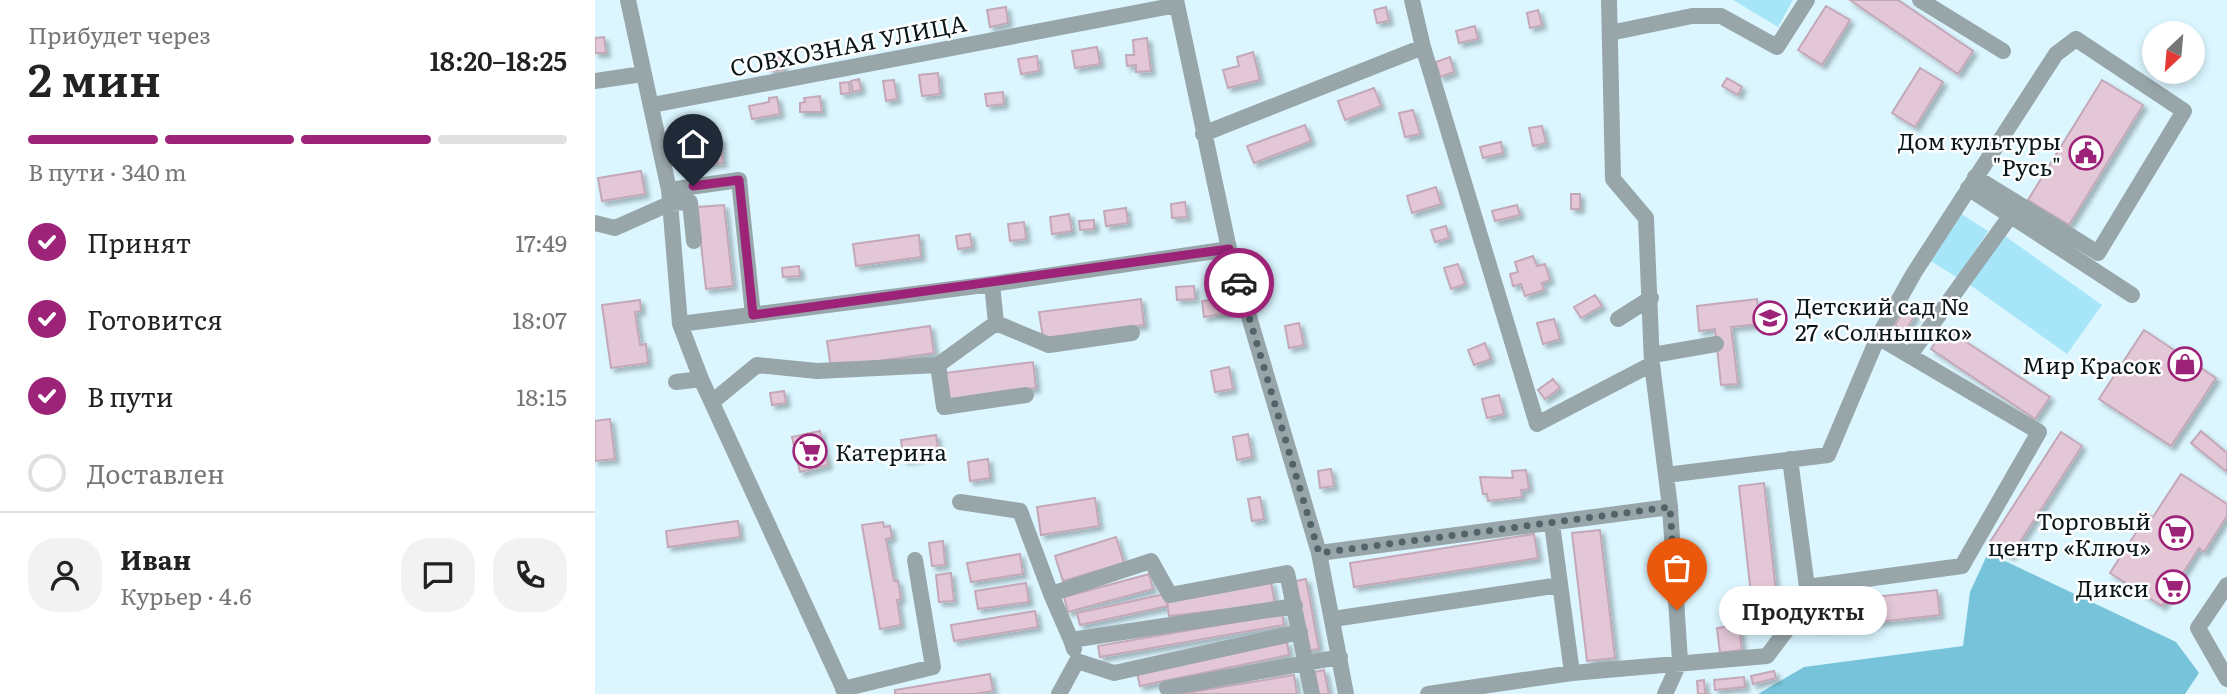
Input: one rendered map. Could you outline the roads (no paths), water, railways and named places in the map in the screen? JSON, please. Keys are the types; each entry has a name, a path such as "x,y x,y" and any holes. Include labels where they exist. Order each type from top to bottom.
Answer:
{"street":[{"path":"628,0 670,196 680,324 701,379 845,691 933,667 915,560"},
{"path":"1412,0 1423,47 1537,424 1652,360 1716,344"},
{"path":"1609,0 1613,179 1646,218 1652,360 1670,507 1680,661 1665,694"},
{"path":"1609,33 1692,16 1721,16 1777,47 1807,0"},
{"path":"1920,0 2003,51"},
{"path":"1176,3 1229,249 1319,553 1346,694"},
{"name":"СОВХОЗНАЯ УЛИЦА","path":"652,106 1176,3"},
{"path":"1666,475 1828,455 1878,337 1914,273 1971,182 2056,54 2075,39 2184,111 2098,253 1971,182"},
{"path":"1203,134 1423,47"},
{"path":"595,81 642,74"},
{"path":"595,223 615,228 670,196 739,180 753,315"},
{"path":"1971,182 2011,215 2132,295"},
{"path":"670,196 689,202 694,241"},
{"path":"1910,355 2011,215"},
{"path":"680,324 992,284 1229,249"},
{"path":"992,284 996,323"},
{"path":"1618,319 1651,298"},
{"path":"996,323 1048,345 1132,333"},
{"path":"712,402 757,365 817,371 938,365 996,323"},
{"path":"1807,587 1962,566 2039,432 1878,337"},
{"path":"938,365 944,407 1026,395"},
{"path":"676,382 701,379"},
{"path":"1428,694 1572,673 1680,661 1767,656 1807,603 1790,459"},
{"path":"960,502 1020,511 1071,640 1077,662 1059,694"},
{"path":"1319,553 1670,507"},
{"path":"1552,524 1572,673"},
{"path":"1051,594 1151,561 1170,595 1287,573 1312,694"},
{"path":"1333,619 1560,585"},
{"path":"2227,585 2198,628 2227,679"},
{"path":"1071,640 1295,606"},
{"path":"1077,662 1114,673 1300,632"},
{"path":"1167,688 1340,657"}],"place":[{"name":"Дом культуры \"Русь\"","path":"2086,153"},
{"name":"Детский сад № 27 «Солнышко»","path":"1770,318"},
{"name":"Мир Красок","path":"2185,364"},
{"name":"Катерина","path":"810,451"},
{"name":"Торговый центр «Ключ»","path":"2176,533"},
{"name":"Дикси","path":"2173,587"},
{"name":"Продукты","path":"1677,610"}]}
